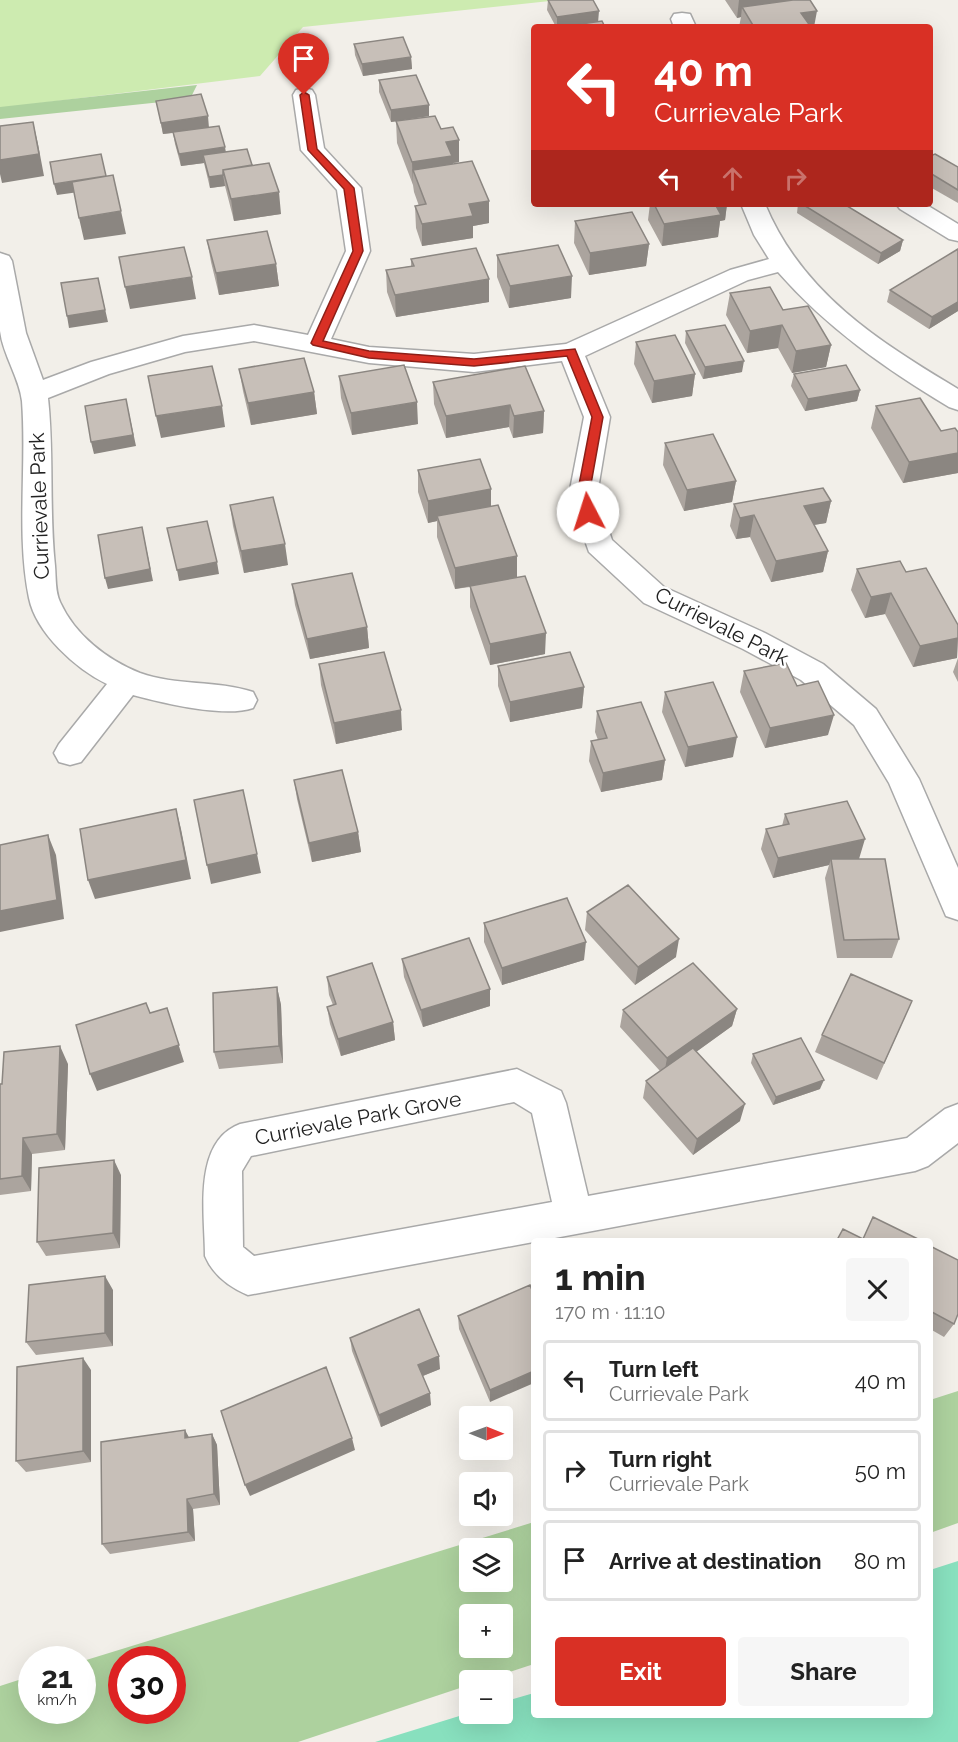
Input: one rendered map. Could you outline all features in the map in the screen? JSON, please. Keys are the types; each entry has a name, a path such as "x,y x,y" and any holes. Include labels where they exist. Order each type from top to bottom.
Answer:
{"street":[{"path":"304,95 313,150 349,188 358,251 317,343"},
{"path":"754,207 759,226 783,264 841,324 958,400"},
{"path":"913,207 958,234"},
{"name":"Currievale Park","path":"0,261 13,333 33,393 39,445 37,534 44,600 63,635 100,667 136,684 193,695 242,700"},
{"path":"33,393 100,368 183,344 254,333 317,343 369,355 474,363 571,352 739,275 783,264"},
{"name":"Currievale Park","path":"571,352 597,417 583,495 599,545 654,595 754,641 812,672 865,717 903,779 958,906"},
{"path":"70,753 127,680"},
{"name":"Currievale Park Grove","path":"574,1217 548,1104 517,1085 240,1142 223,1168 224,1256 248,1276 574,1217 915,1154 958,1121"}],"green space":[{"path":"0,0 559,0 303,27 260,76 0,108"},
{"path":"197,85 190,99 0,119 0,107"},
{"path":"958,1391 958,1523 933,1532 933,1399"},
{"path":"531,1523 531,1665 513,1671 459,1670 459,1688 298,1742 0,1742 0,1686 18,1680 18,1724 96,1724 96,1657 108,1653 108,1724 186,1724 186,1646 132,1646 459,1545 459,1592 513,1592 513,1538 482,1538"},
{"path":"958,1561 958,1742 375,1742 459,1716 459,1724 513,1724 513,1699 531,1694 531,1718 933,1718 933,1569"}],"building":[{"path":"548,0 593,0 599,11 557,17"},
{"path":"810,0 817,11 801,13 809,24 752,24 742,7"},
{"path":"602,21 604,24 581,24"},
{"path":"403,37 411,57 362,64 354,44"},
{"path":"416,75 429,105 391,110 379,80"},
{"path":"201,94 208,116 161,123 156,101"},
{"path":"435,116 441,129 453,127 459,140 446,142 452,156 412,162 396,121"},
{"path":"33,122 39,154 0,160 0,126"},
{"path":"219,126 225,147 179,154 173,132"},
{"path":"247,149 252,165 223,170 223,175 209,177 203,155"},
{"path":"101,154 106,176 54,184 50,162"},
{"path":"933,155 958,167 958,190 933,175"},
{"path":"472,161 489,201 469,204 473,216 422,224 415,206 426,204 413,170"},
{"path":"269,163 279,192 231,199 223,170"},
{"path":"113,175 121,211 79,218 72,182"},
{"path":"656,207 717,207 721,215 664,224"},
{"path":"807,207 849,207 903,240 881,253"},
{"path":"632,212 649,244 590,253 575,221"},
{"path":"267,231 276,264 216,273 207,240"},
{"path":"558,245 572,276 510,286 497,255"},
{"path":"184,247 192,277 125,287 119,257"},
{"path":"476,248 489,279 395,295 386,270 414,266 411,259"},
{"path":"958,249 958,302 932,317 890,290"},
{"path":"98,278 105,310 67,316 61,283"},
{"path":"770,287 783,310 808,306 831,345 796,351 782,325 750,331 730,293"},
{"path":"725,325 744,361 705,367 686,331"},
{"path":"675,335 695,374 654,381 636,342"},
{"path":"304,358 314,392 248,403 239,369"},
{"path":"404,365 417,402 351,413 339,376"},
{"path":"846,365 860,390 808,399 794,374"},
{"path":"212,366 222,406 156,416 148,376"},
{"path":"525,366 544,411 514,416 510,405 446,416 433,382"},
{"path":"920,398 941,431 955,428 958,432 958,453 909,462 876,406"},
{"path":"126,399 133,435 91,442 85,406"},
{"path":"713,434 736,481 687,490 665,443"},
{"path":"480,459 491,489 428,501 418,470"},
{"path":"823,488 831,501 804,506 828,551 776,561 754,515 740,518 734,504"},
{"path":"273,497 285,544 241,551 230,505"},
{"path":"498,505 517,556 455,568 437,516"},
{"path":"207,521 217,562 177,570 167,528"},
{"path":"142,527 150,569 105,578 98,535"},
{"path":"900,561 906,572 926,568 958,625 958,638 920,646 891,593 871,597 857,569"},
{"path":"352,573 367,627 307,639 292,584"},
{"path":"525,576 546,633 490,644 470,586"},
{"path":"384,652 401,710 334,723 319,664"},
{"path":"570,652 584,687 510,702 498,666"},
{"path":"786,663 797,686 818,681 834,715 770,728 744,671"},
{"path":"713,682 737,737 688,747 665,692"},
{"path":"641,702 665,760 603,773 591,741 607,738 597,711"},
{"path":"342,770 358,832 309,843 294,780"},
{"path":"243,790 257,854 207,865 194,800"},
{"path":"847,801 865,839 778,858 766,829 789,824 785,814"},
{"path":"176,809 186,860 88,880 80,829"},
{"path":"48,835 57,900 0,911 0,845"},
{"path":"831,859 885,859 899,939 844,940"},
{"path":"628,885 679,939 638,967 587,912"},
{"path":"567,898 586,942 502,968 484,923"},
{"path":"469,938 490,989 421,1010 402,959"},
{"path":"372,963 393,1022 338,1039 327,1007 336,1004 327,977"},
{"path":"693,963 737,1009 667,1058 623,1010"},
{"path":"851,974 912,1001 884,1063 822,1035"},
{"path":"277,987 279,1046 214,1052 213,993"},
{"path":"146,1003 150,1013 167,1008 179,1045 90,1074 76,1025"},
{"path":"801,1038 824,1080 776,1097 753,1054"},
{"path":"60,1046 57,1134 23,1138 22,1176 0,1179 0,1084 2,1084 4,1052"},
{"path":"693,1048 745,1104 697,1139 646,1081"},
{"path":"114,1160 113,1233 37,1242 39,1168"},
{"path":"873,1217 916,1238 863,1238"},
{"path":"843,1229 861,1238 838,1238"},
{"path":"933,1248 958,1260 958,1314 954,1324 933,1313"},
{"path":"105,1276 105,1333 26,1342 29,1285"},
{"path":"530,1285 531,1372 490,1390 458,1316"},
{"path":"419,1309 439,1356 418,1365 430,1393 379,1415 350,1338"},
{"path":"83,1358 83,1451 16,1461 17,1367"},
{"path":"326,1367 352,1438 245,1485 221,1411"},
{"path":"185,1430 185,1438 212,1434 214,1494 187,1499 188,1532 102,1544 101,1442"}],"route":[{"path":"304,95 313,150 349,188 358,251 317,343 369,355 474,363 571,352 597,417 593,450 583,495 588,512"}]}
